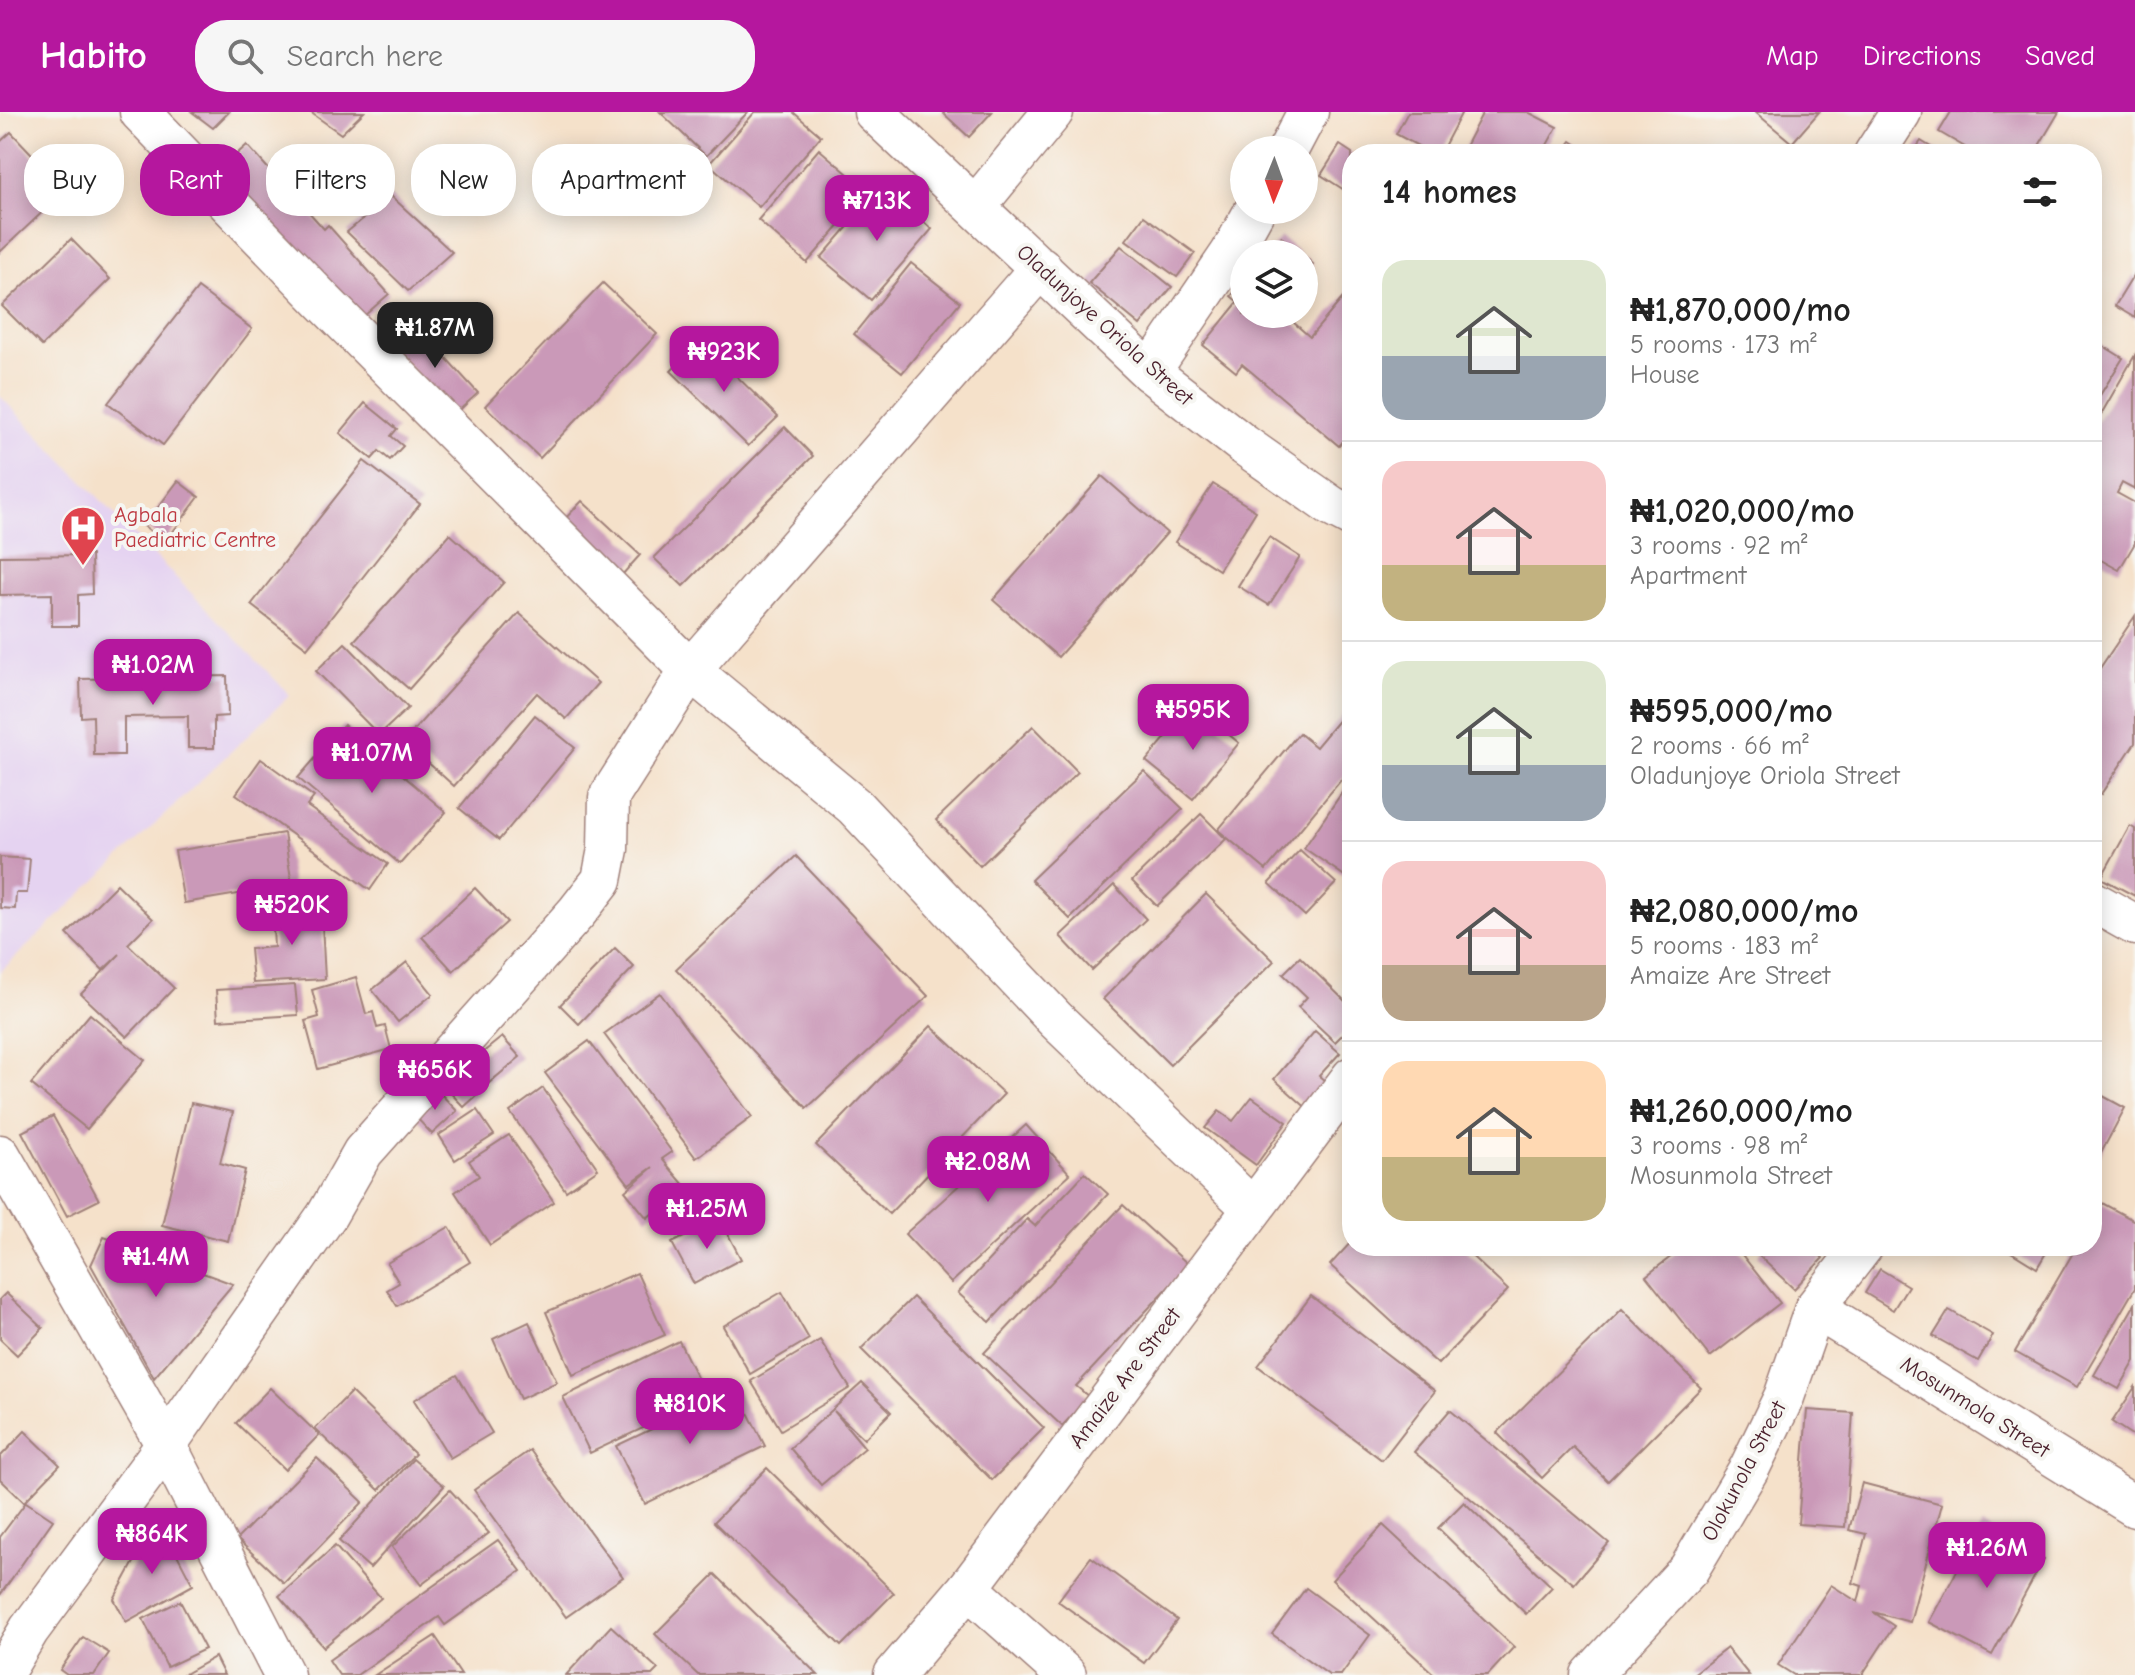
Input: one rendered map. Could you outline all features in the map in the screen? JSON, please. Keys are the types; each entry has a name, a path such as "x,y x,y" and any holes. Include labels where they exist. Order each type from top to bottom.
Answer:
{"street":[{"path":"140,112 690,670 854,806 1056,1020 1252,1208"},
{"name":"Oladunjoye Oriola Street","path":"874,112 1150,372 1244,445 1342,512"},
{"path":"976,206 1053,112"},
{"path":"1295,136 1308,112"},
{"path":"1880,144 1901,112"},
{"path":"1150,372 1247,224"},
{"path":"2,1675 29,1630 166,1445 327,1215 363,1152 602,880 608,849 609,797 690,670 1041,267"},
{"path":"2102,908 2135,925"},
{"name":"Amaize Are Street","path":"894,1675 968,1588 1342,1090"},
{"path":"0,1155 166,1445 284,1675"},
{"name":"Olokunola Street","path":"1591,1675 1689,1569 1750,1467 1784,1397 1815,1308 1855,1256"},
{"name":"Mosunmola Street","path":"1815,1308 2135,1507"},
{"path":"968,1588 1066,1675"}],"shaded area":[{"name":"Agbala Paediatric Centre","path":"0,396 290,695 0,972"}],"building":[{"path":"192,112 229,112 213,128"},
{"path":"310,112 364,112 341,134"},
{"path":"660,112 748,112 713,149 713,144 693,144"},
{"path":"755,112 793,112 821,136 759,207 713,167 713,159"},
{"path":"942,112 992,112 969,137"},
{"path":"1408,112 1462,112 1445,144 1414,144 1396,134"},
{"path":"1483,112 1528,112 1557,127 1548,144 1466,144"},
{"path":"1755,112 1819,112 1792,143"},
{"path":"1951,112 2059,112 2040,144 1960,144 1939,132"},
{"path":"11,132 24,146 24,216 38,216 0,252 0,142"},
{"path":"1340,145 1342,146 1342,189 1321,175"},
{"path":"250,148 266,166 266,216 312,216 324,229 328,225 389,294 356,323 250,205"},
{"path":"819,149 869,192 807,263 758,220"},
{"path":"883,186 932,229 871,300 821,258"},
{"path":"395,200 452,252 408,291 347,232 367,216 395,216"},
{"path":"1144,216 1195,253 1177,277 1126,240"},
{"path":"71,239 110,279 42,346 2,306"},
{"path":"1121,246 1172,287 1140,325 1089,283"},
{"path":"911,263 960,302 902,373 854,334"},
{"path":"2135,273 2135,318 2115,306"},
{"path":"603,283 657,334 540,458 485,406"},
{"path":"198,288 252,329 163,445 108,403"},
{"path":"1342,299 1342,443 1339,446 1242,364 1236,372 1203,345 1230,312 1230,328 1300,328 1310,337"},
{"path":"416,325 478,393 454,415 391,347"},
{"path":"701,341 778,417 748,446 671,371"},
{"path":"2102,345 2123,358 2102,392"},
{"path":"2135,355 2135,490 2122,483 2117,493 2135,503 2135,543 2119,570 2102,561 2102,413"},
{"path":"365,403 397,429 391,436 403,446 390,460 379,451 372,459 340,433"},
{"path":"785,427 813,456 683,586 654,558"},
{"path":"364,461 420,504 307,648 251,605"},
{"path":"1102,476 1167,533 1058,657 993,600"},
{"path":"178,481 199,497 165,542 144,526"},
{"path":"1213,484 1256,511 1219,570 1175,542"},
{"path":"582,501 640,555 621,576 562,522"},
{"path":"450,534 504,582 409,689 354,641"},
{"path":"1269,537 1300,557 1269,605 1238,586"},
{"path":"91,555 92,594 78,595 78,626 52,626 52,594 0,595 0,556"},
{"path":"519,613 598,683 566,719 537,693 454,786 404,741"},
{"path":"2135,616 2135,743 2102,792 2102,665"},
{"path":"345,643 408,708 379,735 316,671"},
{"path":"227,676 228,716 214,717 214,748 188,748 188,716 124,717 124,755 94,755 93,716 81,717 80,679"},
{"path":"1193,705 1239,743 1193,799 1146,761"},
{"path":"535,715 575,748 499,840 459,808"},
{"path":"1342,716 1342,779 1266,870 1218,830 1299,733 1316,747"},
{"path":"344,725 446,812 400,864 298,778"},
{"path":"1033,726 1078,772 980,866 936,820"},
{"path":"261,759 314,797 307,806 388,864 370,890 236,794"},
{"path":"1144,771 1183,809 1070,919 1031,880"},
{"path":"1342,793 1342,874 1304,848"},
{"path":"1201,814 1226,839 1157,906 1132,881"},
{"path":"2130,826 2135,829 2135,896 2102,876"},
{"path":"284,833 292,885 184,903 175,851"},
{"path":"1300,850 1336,883 1305,916 1269,883"},
{"path":"796,856 928,996 807,1108 676,969"},
{"path":"0,857 30,859 27,893 16,893 15,909 0,908"},
{"path":"117,884 153,919 128,944 174,988 127,1037 81,994 120,954 103,970 67,934"},
{"path":"1114,885 1146,919 1092,970 1060,936"},
{"path":"475,888 507,922 453,971 422,937"},
{"path":"1206,894 1274,961 1170,1065 1103,999"},
{"path":"321,905 325,979 253,983 250,949 274,947 272,908"},
{"path":"615,948 634,967 579,1024 560,1005"},
{"path":"1300,957 1342,998 1342,1035 1335,1042 1298,1007 1307,997 1283,974"},
{"path":"407,962 433,994 398,1022 372,990"},
{"path":"356,977 366,1014 373,1012 377,1028 385,1026 391,1049 318,1069 305,1021 319,1017 312,990"},
{"path":"295,985 298,1015 218,1020 216,990"},
{"path":"660,993 752,1117 696,1158 604,1034"},
{"path":"90,1014 145,1060 87,1129 31,1084"},
{"path":"931,1026 1004,1094 889,1214 816,1145"},
{"path":"1315,1031 1340,1053 1319,1076 1331,1086 1310,1111 1274,1079"},
{"path":"502,1037 520,1057 489,1083 471,1062"},
{"path":"589,1041 672,1152 662,1159 685,1186 647,1218 625,1191 653,1167 629,1184 545,1073"},
{"path":"464,1067 484,1089 464,1107 443,1085"},
{"path":"543,1088 598,1169 566,1191 510,1112"},
{"path":"438,1091 457,1111 432,1134 413,1114"},
{"path":"2102,1095 2125,1108 2102,1151"},
{"path":"1252,1097 1287,1122 1256,1165 1205,1128 1219,1111 1233,1121"},
{"path":"191,1103 233,1112 220,1163 245,1170 228,1241 162,1225"},
{"path":"477,1110 494,1135 455,1160 439,1135"},
{"path":"53,1116 99,1200 67,1216 22,1132"},
{"path":"1026,1125 1070,1174 951,1283 905,1234"},
{"path":"509,1135 554,1202 490,1245 455,1192 479,1176 469,1161"},
{"path":"1085,1173 1108,1194 990,1322 958,1293 1027,1219 1035,1226"},
{"path":"2102,1203 2135,1221 2135,1288 2077,1387 2015,1352 2071,1256 2102,1256"},
{"path":"1123,1205 1189,1265 1076,1386 1089,1397 1062,1426 984,1353"},
{"path":"720,1219 741,1259 694,1284 672,1243"},
{"path":"449,1227 470,1262 397,1306 387,1290 399,1283 387,1263"},
{"path":"104,1237 233,1284 154,1378 91,1265"},
{"path":"1342,1252 1342,1256 1472,1256 1508,1290 1438,1364 1330,1265"},
{"path":"1672,1256 1743,1256 1780,1303 1710,1357 1646,1276"},
{"path":"1759,1256 1821,1256 1823,1258 1794,1289"},
{"path":"2018,1256 2044,1256 2037,1268"},
{"path":"1880,1269 1908,1286 1893,1310 1865,1293"},
{"path":"637,1273 665,1335 573,1375 546,1312"},
{"path":"782,1292 809,1339 750,1374 723,1326"},
{"path":"6,1293 43,1328 17,1355 0,1339 0,1299"},
{"path":"1311,1296 1435,1391 1382,1460 1258,1366"},
{"path":"913,1297 1044,1428 992,1480 861,1349"},
{"path":"2135,1304 2135,1361 2119,1389 2094,1375"},
{"path":"1622,1309 1701,1388 1608,1481 1573,1447 1542,1478 1497,1433"},
{"path":"1949,1310 1993,1335 1978,1361 1933,1336"},
{"path":"529,1322 557,1382 520,1399 493,1339"},
{"path":"820,1340 850,1388 781,1430 751,1381"},
{"path":"679,1341 707,1398 590,1453 563,1397"},
{"path":"457,1375 492,1433 450,1458 414,1400"},
{"path":"862,1383 891,1412 864,1439 834,1411 865,1448 821,1485 790,1448"},
{"path":"2135,1387 2135,1437 2112,1422"},
{"path":"270,1388 319,1435 285,1470 236,1423"},
{"path":"736,1389 765,1446 645,1504 616,1446"},
{"path":"351,1392 415,1454 379,1490 315,1429"},
{"path":"1450,1410 1609,1543 1574,1584 1414,1452"},
{"path":"1807,1410 1853,1413 1845,1527 1798,1524"},
{"path":"25,1431 60,1465 24,1502 0,1479 0,1457"},
{"path":"530,1450 623,1577 566,1617 474,1490"},
{"path":"317,1458 363,1502 284,1583 237,1539"},
{"path":"413,1459 444,1486 370,1568 339,1541"},
{"path":"767,1468 894,1593 841,1646 714,1522"},
{"path":"1862,1483 1942,1504 1910,1622 1873,1612 1894,1626 1862,1675 1794,1675 1778,1665 1831,1585 1858,1602 1862,1586 1853,1583 1866,1534 1849,1530"},
{"path":"450,1490 489,1533 421,1585 392,1547"},
{"path":"26,1502 53,1520 0,1595 0,1537"},
{"path":"1464,1502 1552,1587 1526,1614 1438,1528"},
{"path":"158,1518 193,1585 126,1622 114,1599"},
{"path":"1383,1525 1514,1647 1488,1675 1435,1675 1332,1580"},
{"path":"1982,1525 2044,1559 1992,1655 1929,1622"},
{"path":"498,1540 521,1571 445,1625 439,1617 357,1675 339,1675 329,1660"},
{"path":"335,1546 381,1598 324,1647 279,1596"},
{"path":"1091,1557 1177,1620 1144,1663 1058,1601"},
{"path":"715,1574 818,1675 698,1675 655,1634"},
{"path":"1306,1588 1370,1635 1341,1675 1329,1675 1272,1634"},
{"path":"180,1601 205,1649 167,1667 143,1619"},
{"path":"611,1626 658,1669 652,1675 566,1675"},
{"path":"435,1636 461,1675 375,1675"},
{"path":"83,1637 109,1653 94,1675 67,1675 60,1670"},
{"path":"1727,1648 1749,1675 1692,1675"},
{"path":"215,1657 224,1675 183,1675"}],"place":[{"name":"Agbala Paediatric Centre","path":"83,567"}]}
